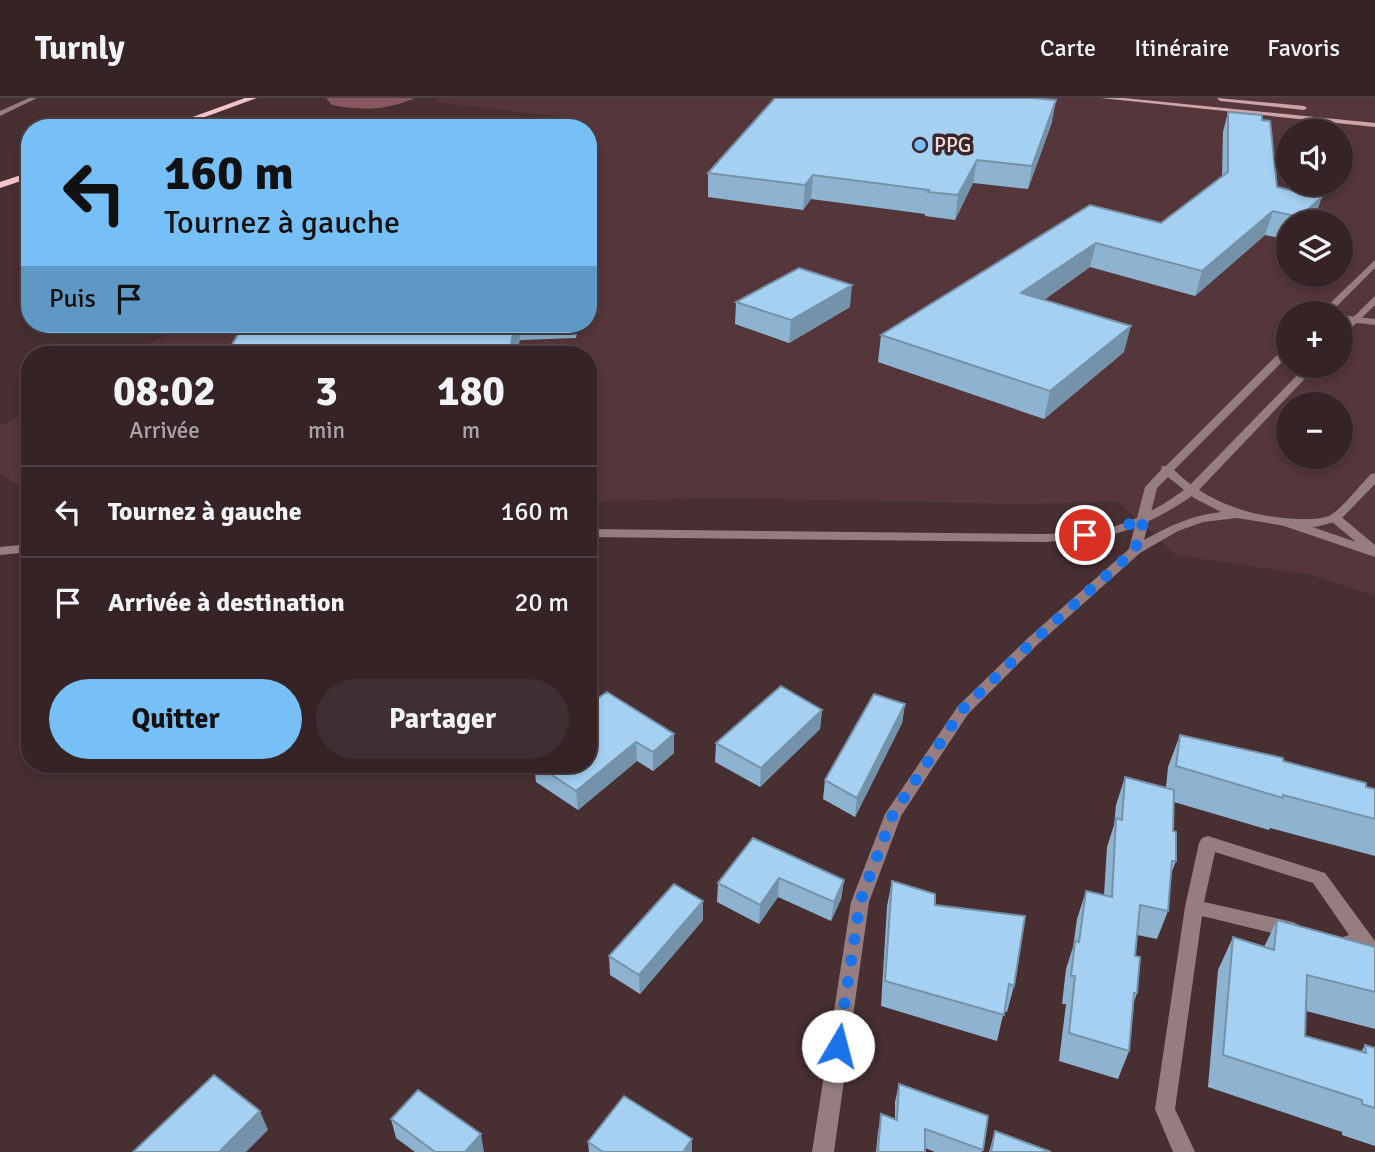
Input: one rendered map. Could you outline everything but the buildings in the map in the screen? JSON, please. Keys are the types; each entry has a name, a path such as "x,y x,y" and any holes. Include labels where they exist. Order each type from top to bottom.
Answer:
{"main road":[{"path":"192,119 253,98"},
{"path":"1104,98 1375,125"},
{"path":"1205,98 1311,108"},
{"path":"0,185 21,178"}],"street":[{"path":"0,114 34,98"},
{"path":"1337,301 1375,263"},
{"path":"1353,322 1375,299"},
{"path":"1353,319 1375,322"},
{"path":"1135,550 1151,487 1276,361"},
{"path":"597,533 1046,538 1104,533 1144,519 1192,490 1300,378"},
{"path":"1166,469 1208,503 1237,514 1284,522 1315,523 1335,518 1375,477"},
{"path":"822,1152 860,902 893,814 962,710 1033,641 1135,550 1174,528 1201,518 1237,514"},
{"path":"1335,518 1375,552"},
{"path":"1284,522 1375,552"},
{"path":"0,551 21,549"},
{"path":"1184,1152 1165,1109 1194,907 1208,843 1319,878 1368,946 1194,907"}],"shaded area":[{"path":"326,98 415,98 395,105 364,109 332,105"},
{"path":"441,98 1375,98 1375,596 1311,575 1176,555 1118,502 1018,504 717,498 597,502 597,346 146,346 170,333 597,333 597,119 561,119 564,117 434,102"},
{"path":"21,415 21,487 0,475 0,426"}],"place":[{"name":"PPG","path":"920,145"}],"route":[{"path":"838,1046 860,902 893,814 962,710 1033,641 1135,550 1144,519 1104,533 1085,535"}]}
